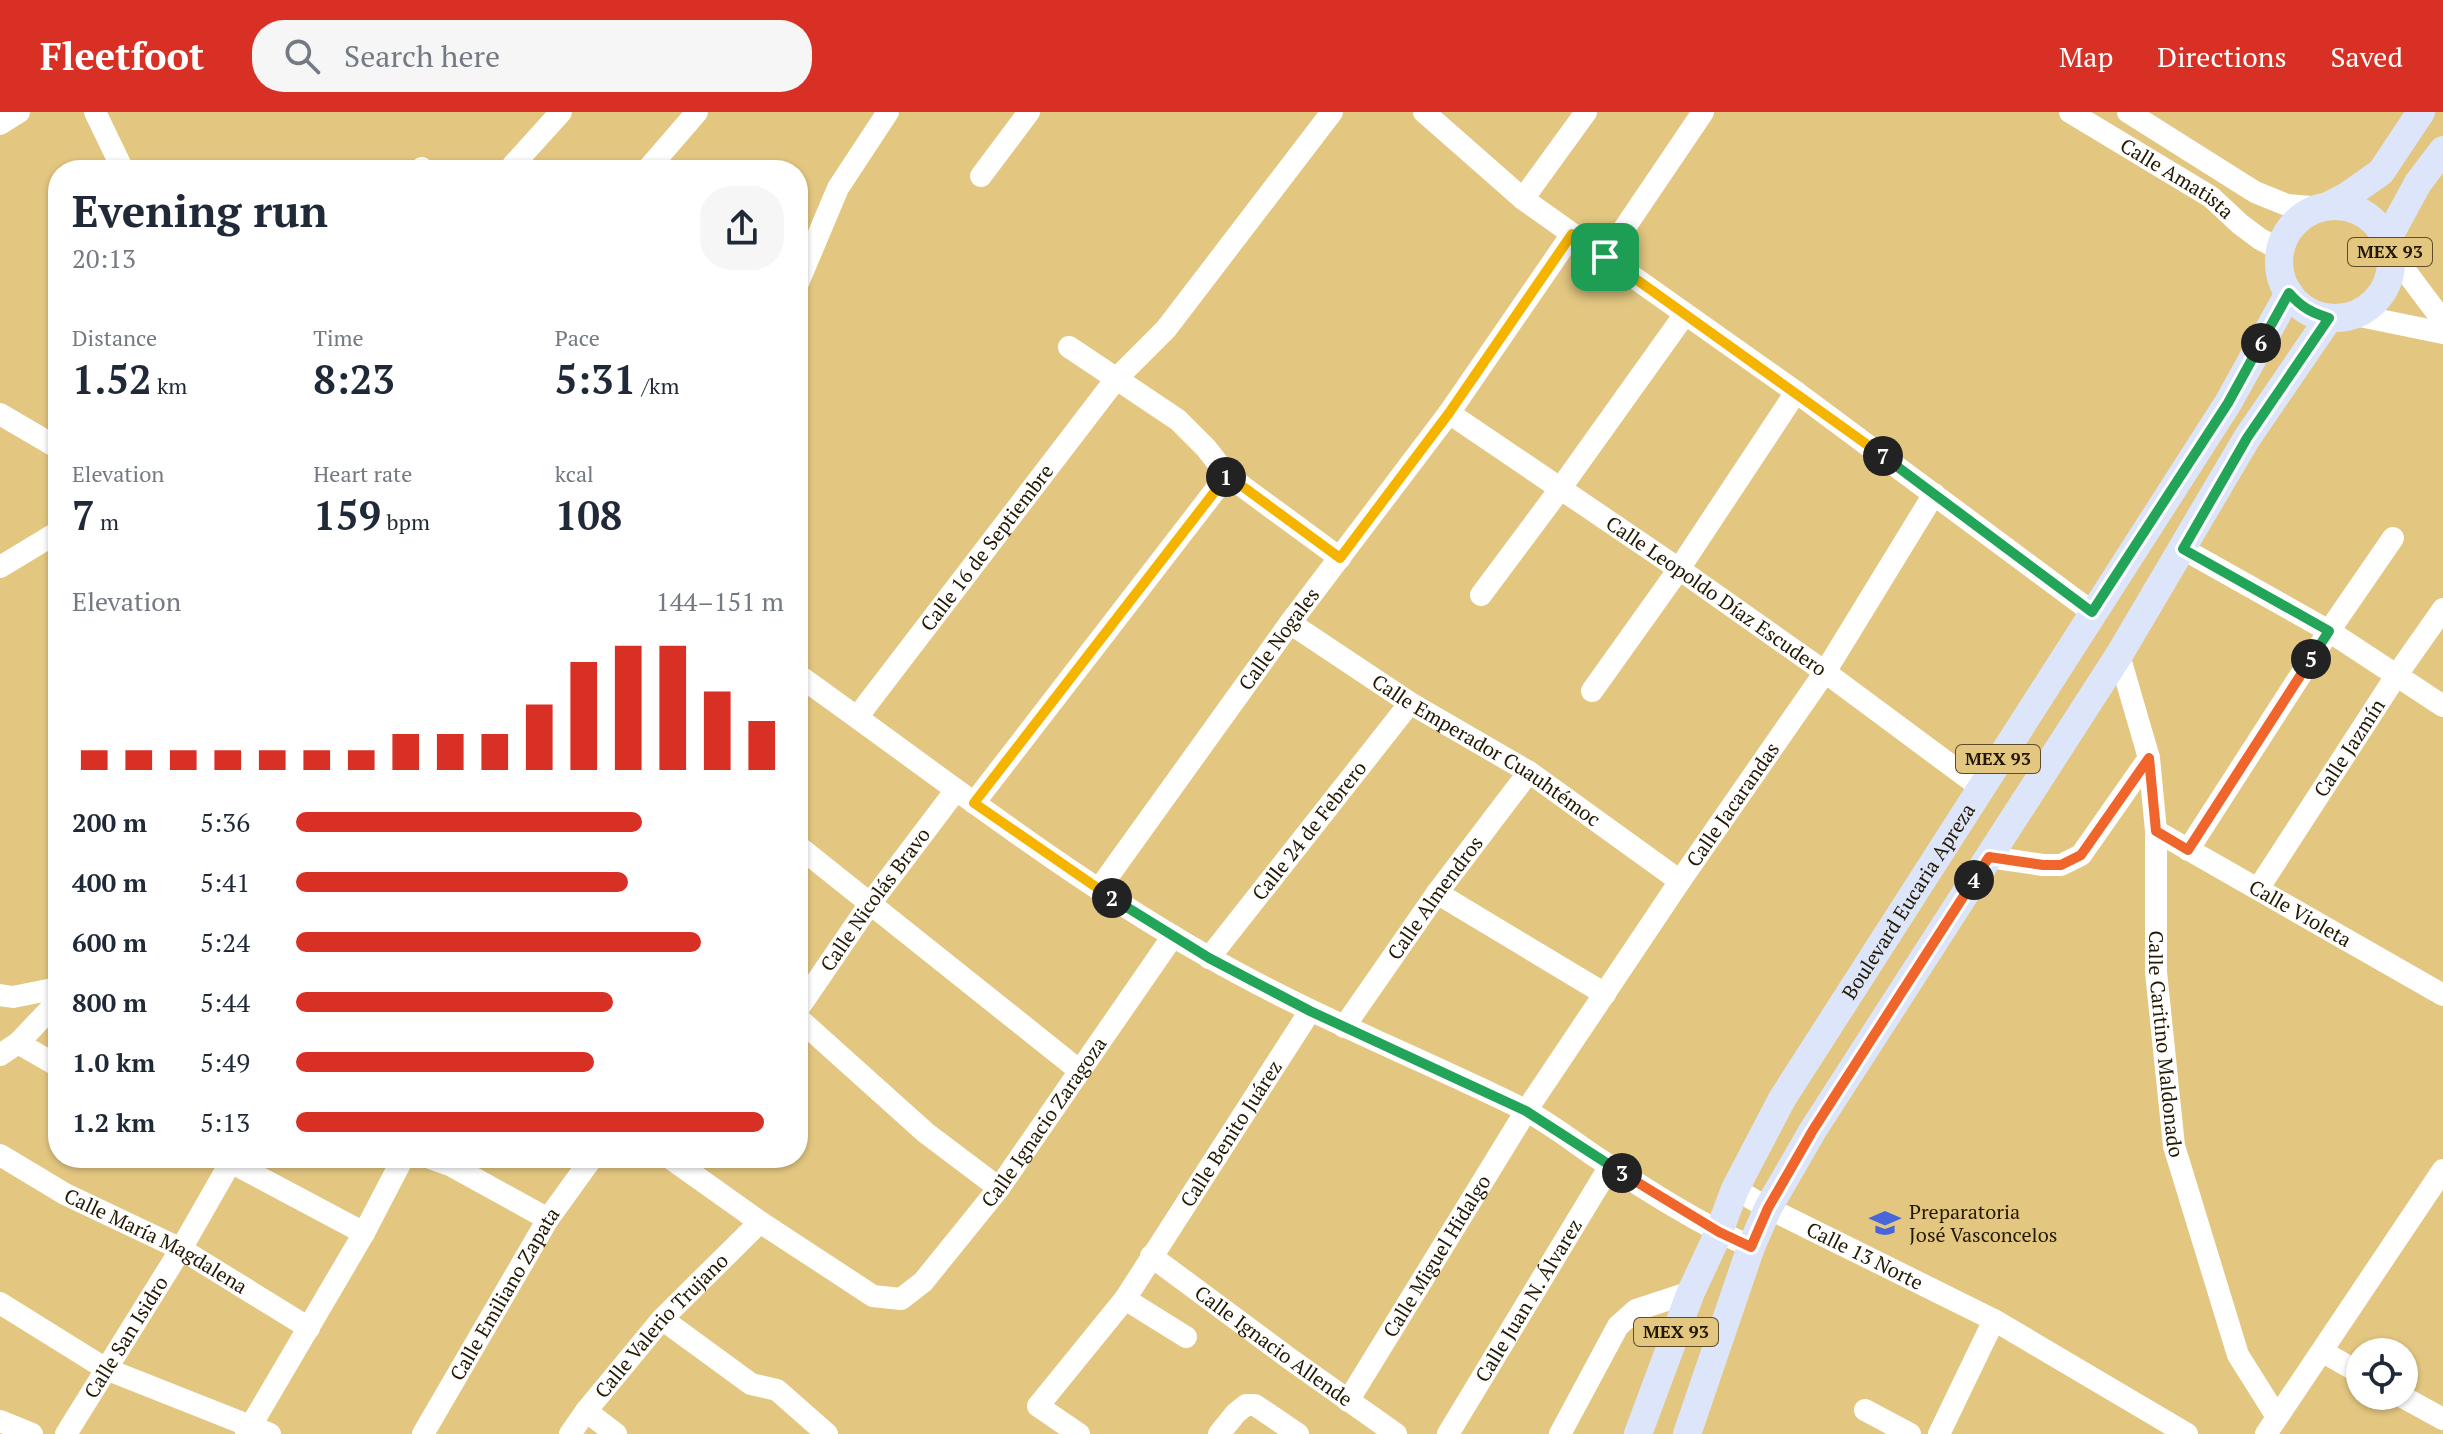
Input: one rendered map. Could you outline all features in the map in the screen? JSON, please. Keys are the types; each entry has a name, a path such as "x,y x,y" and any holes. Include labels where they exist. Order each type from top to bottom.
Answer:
{"main road":[{"path":"2342,316 2314,314 2289,293 2280,272 2281,250 2286,235 2308,213 2347,196 2381,172 2421,112"},
{"name":"MEX 93","path":"2388,245 2418,183 2443,150"},
{"name":"MEX 93","path":"1687,1434 1751,1247 1768,1208 1813,1130 2119,655 2247,438 2342,316 2369,307 2388,281 2391,265 2388,245 2379,228 2369,217 2356,210 2342,206 2325,207"},
{"name":"Boulevard Eucaria Apreza","path":"1719,1232 1735,1189 1782,1099 2228,403 2289,293"},
{"name":"MEX 93","path":"1638,1434 1691,1292 1719,1232"}],"street":[{"path":"0,124 19,112"},
{"path":"95,112 118,160"},
{"path":"518,160 561,112"},
{"path":"656,160 697,112"},
{"path":"808,236 888,112"},
{"name":"Calle 16 de Septiembre","path":"858,716 1116,379 1166,329 1332,112"},
{"path":"1424,112 1523,199 1796,392 2092,612"},
{"path":"1523,199 1586,112"},
{"path":"1605,257 1703,112"},
{"name":"Calle Amatista","path":"2070,112 2211,197 2240,224 2281,250"},
{"name":"Calle Amatista","path":"2128,112 2255,192 2287,205 2325,207"},
{"path":"981,176 1020,115"},
{"name":"Calle Nogales","path":"1099,889 1290,623 1449,413 1572,234"},
{"path":"2388,245 2443,321"},
{"path":"1481,595 1685,314"},
{"path":"2342,316 2443,333"},
{"path":"1069,347 1178,420 1227,475 1340,558"},
{"path":"1592,691 1679,569 1796,392"},
{"name":"Calle Leopoldo Díaz Escudero","path":"1449,413 1679,569 1980,787"},
{"path":"0,414 48,442"},
{"name":"Calle Nicolás Bravo","path":"808,994 869,905 965,796 1227,475"},
{"name":"Calle Jacarandas","path":"1526,1111 1825,672 1934,494"},
{"path":"0,567 48,538"},
{"path":"2188,850 2329,631 2393,538"},
{"path":"2183,549 2329,631 2443,706"},
{"name":"Calle Jazmín","path":"2258,889 2443,609"},
{"name":"Calle Emperador Cuauhtémoc","path":"1290,623 1410,703 1529,772 1680,881"},
{"name":"Calle Caritino Maldonado","path":"2119,655 2149,758 2156,831 2156,972 2174,1146 2238,1355 2272,1425"},
{"path":"808,683 1099,889 1209,958 1310,1011 1526,1111 1719,1232 1751,1247"},
{"name":"Calle 24 de Febrero","path":"1209,958 1410,703"},
{"path":"1989,857 2061,865 2081,855 2149,758"},
{"name":"Calle Almendros","path":"1344,1027 1437,893 1529,772"},
{"name":"Calle Violeta","path":"2156,831 2443,995"},
{"path":"808,854 1080,1071"},
{"path":"1437,893 1605,994"},
{"name":"Calle Ignacio Zaragoza","path":"760,1222 873,1296 901,1299 923,1282 999,1188 1173,936"},
{"path":"0,995 13,997 48,990"},
{"path":"48,1011 9,1049 48,1063"},
{"name":"Calle Benito Juárez","path":"1079,1434 1038,1406 1125,1299 1310,1011"},
{"path":"808,1027 926,1133 999,1188"},
{"name":"Calle Miguel Hidalgo","path":"1348,1401 1526,1111"},
{"name":"Calle María Magdalena","path":"0,1155 65,1194 181,1249 309,1328"},
{"name":"Calle Juan N. Álvarez","path":"1458,1431 1610,1166"},
{"name":"Calle San Isidro","path":"66,1434 181,1249 225,1168"},
{"path":"244,1168 364,1233"},
{"path":"0,1303 106,1369 256,1431 398,1168"},
{"path":"464,1168 548,1219"},
{"name":"Calle Emiliano Zapata","path":"423,1434 548,1219 585,1168"},
{"path":"691,1168 760,1222"},
{"path":"2272,1425 2443,1170"},
{"name":"Calle 13 Norte","path":"1735,1189 1994,1320 2187,1434"},
{"name":"Calle Valerio Trujano","path":"570,1434 662,1319 760,1222"},
{"name":"Calle Ignacio Allende","path":"1151,1256 1396,1434"},
{"path":"1562,1434 1618,1326 1636,1310 1691,1292"},
{"path":"1125,1299 1186,1337"},
{"path":"662,1319 751,1384 777,1390 827,1434"},
{"path":"1939,1434 1994,1320"},
{"path":"2323,1352 2346,1365"},
{"path":"1219,1434 1236,1413 1246,1405 1255,1405 1298,1434"},
{"path":"2418,1405 2443,1419"},
{"path":"1865,1410 1910,1434"},
{"path":"586,1411 616,1434"},
{"path":"0,1421 32,1434"}],"place":[{"name":"Preparatoria José Vasconcelos","path":"1885,1223"}],"route":[{"path":"1572,234 1605,257 1796,392 2092,612 2228,403 2289,293 2314,314 2329,318 2247,438 2183,549 2329,631 2188,850 2156,831 2149,758 2081,855 2061,865 1989,857 1813,1130 1768,1208 1751,1247 1719,1232 1526,1111 1310,1011 1209,958 1099,889 974,803 1227,475 1340,558 1449,413 1572,234"}]}
